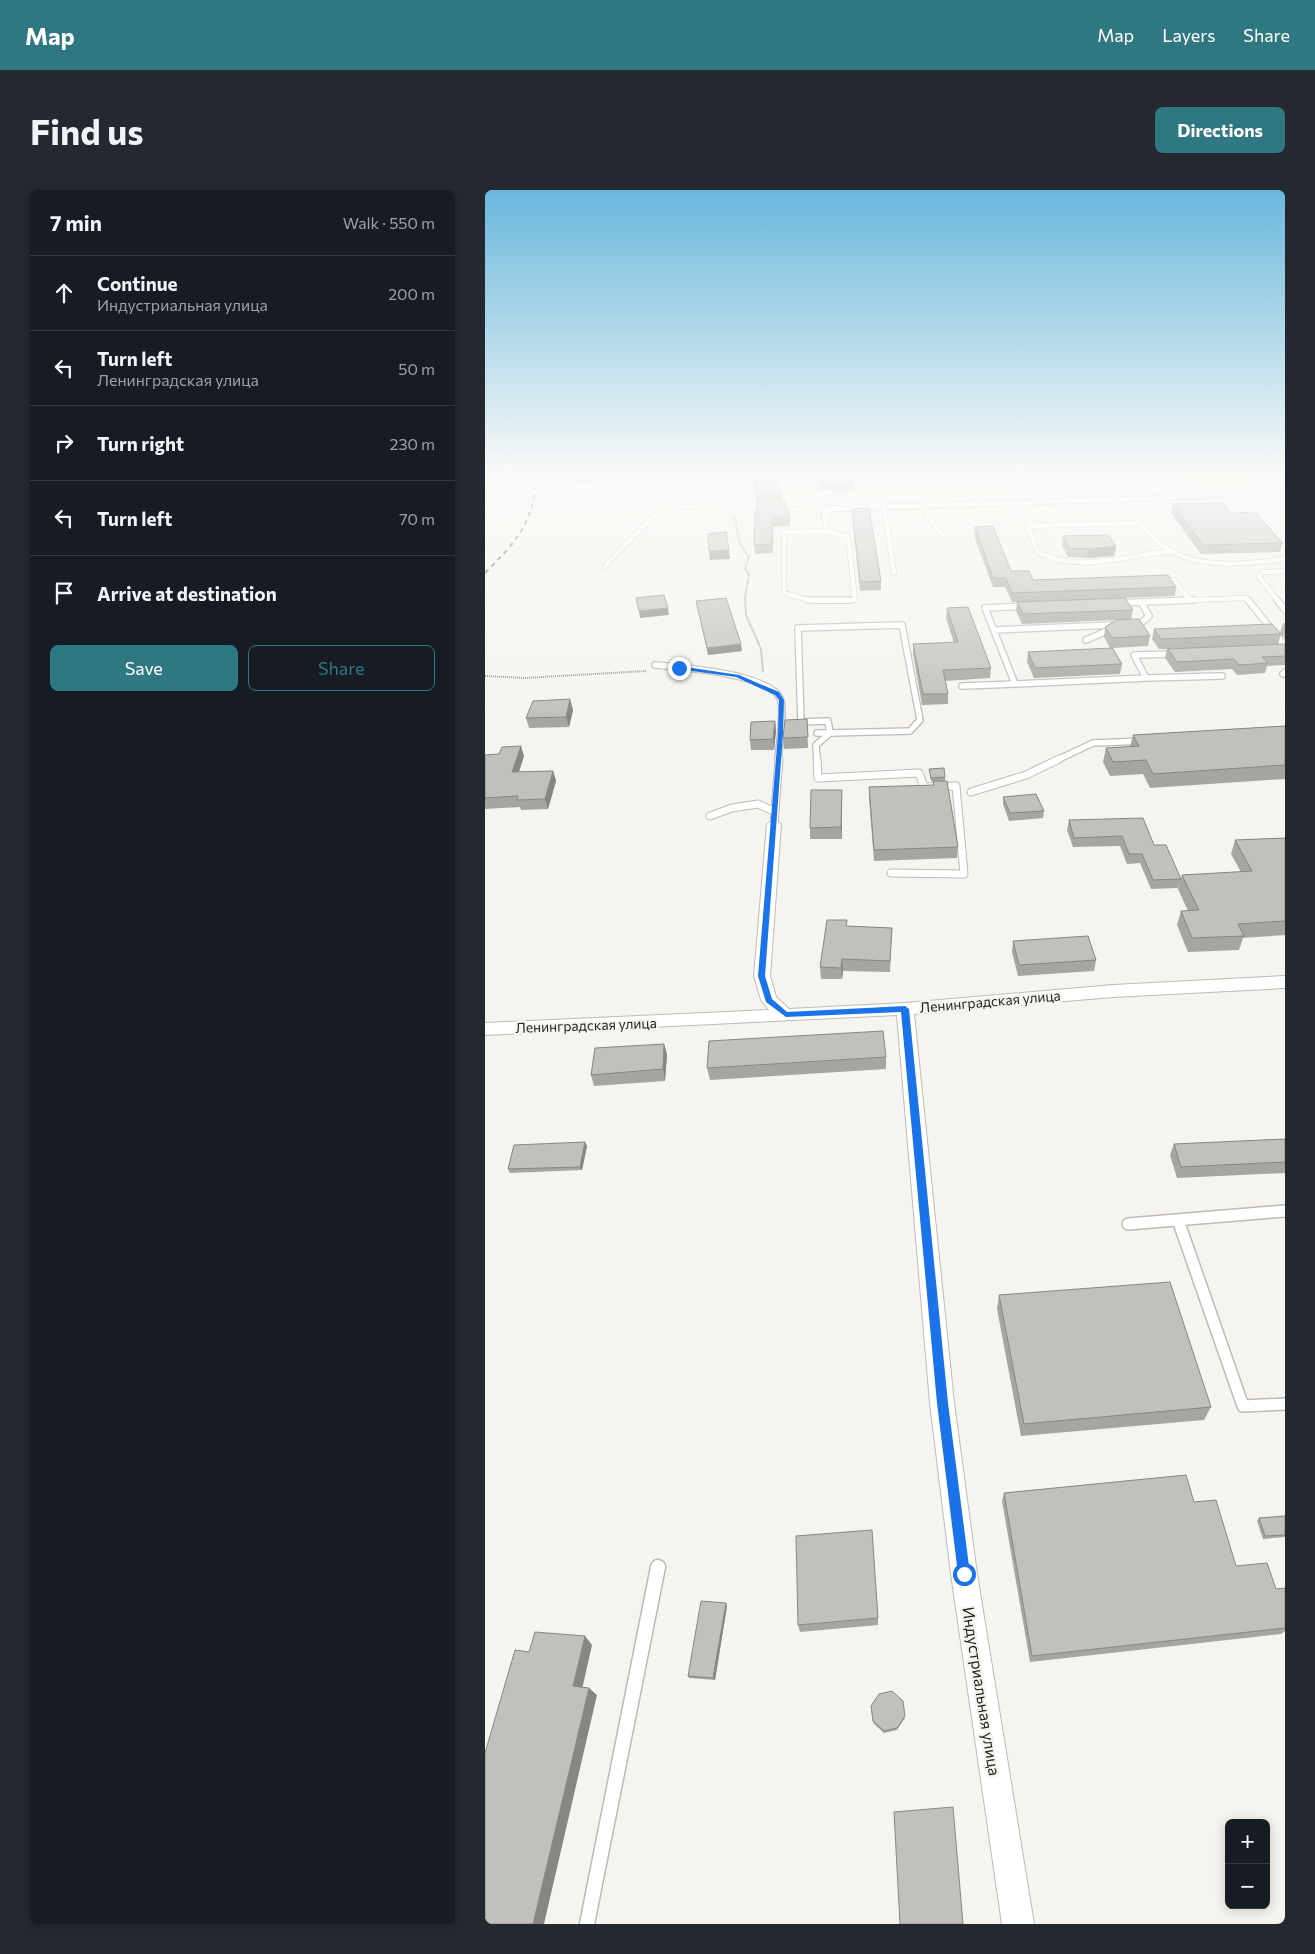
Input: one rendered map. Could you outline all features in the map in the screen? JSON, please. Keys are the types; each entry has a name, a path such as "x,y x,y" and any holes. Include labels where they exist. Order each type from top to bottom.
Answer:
{"street":[{"path":"774,818 762,976 769,1000 786,1014"},
{"name":"Ленинградская улица","path":"485,1029 905,1009 1113,990 1285,982"},
{"name":"Индустриальная улица","path":"905,1009 942,1403 965,1584 1018,1924"}],"lane":[{"path":"605,566 616,555"},
{"path":"784,555 785,593 812,602 855,600 850,555"},
{"path":"891,555 894,573"},
{"path":"1044,555 1058,561 1093,564 1136,555"},
{"path":"1182,555 1189,558 1228,564 1266,562 1285,558"},
{"path":"1285,571 1262,572 1259,577 1285,610"},
{"path":"1154,580 1174,580 1189,600"},
{"path":"1112,603 1246,598 1284,647"},
{"path":"994,630 1140,624 1149,616 1141,602"},
{"path":"1015,684 985,608 1034,606"},
{"path":"817,734 910,731 920,720 901,625 798,628 801,722 828,721 830,733"},
{"path":"1086,640 1107,631 1113,625"},
{"path":"1146,678 1134,655 1183,653"},
{"path":"655,665 738,676 777,693 781,700 784,734 774,818"},
{"path":"962,686 1222,676"},
{"path":"830,733 816,745 818,778 919,773 924,787 956,786 964,874 891,873"},
{"path":"971,792 1026,775 1093,744 1151,740"},
{"path":"710,816 732,808 758,804 774,818"},
{"path":"1128,1224 1285,1211"},
{"path":"1178,1220 1243,1406 1285,1404"},
{"path":"587,1924 658,1567"}],"path":[{"path":"748,555 749,557 745,568 749,574 744,610 746,620 761,648 763,659 761,668 777,693"},
{"path":"485,676 510,680 600,672 651,672"}],"building":[{"path":"857,555 877,555 881,581 860,582"},
{"path":"985,555 1005,555 1011,571 1029,571 1033,580 1168,575 1176,587 1012,593 1006,578 993,578"},
{"path":"664,595 668,608 639,611 636,598"},
{"path":"726,598 741,644 707,648 696,601"},
{"path":"1125,598 1133,610 1023,614 1017,602"},
{"path":"968,607 991,668 943,670 948,694 923,694 913,644 958,642 947,608"},
{"path":"1139,619 1150,636 1112,638 1105,627 1117,620"},
{"path":"1272,624 1281,634 1161,639 1154,629"},
{"path":"1284,644 1285,656 1262,657 1268,663 1239,665 1234,659 1177,662 1168,649"},
{"path":"1112,648 1122,664 1035,668 1028,652"},
{"path":"570,699 566,717 526,718 533,701"},
{"path":"807,719 808,737 783,738 785,720"},
{"path":"775,721 773,739 750,740 751,722"},
{"path":"1285,726 1285,765 1153,774 1146,760 1113,762 1106,748 1139,746 1133,735"},
{"path":"521,746 512,772 553,771 545,799 517,800 518,796 485,798 485,755 499,754 502,747"},
{"path":"944,768 945,777 931,778 929,769"},
{"path":"933,781 947,781 958,847 874,850 869,787 934,785"},
{"path":"811,790 842,790 841,827 810,828"},
{"path":"1036,794 1044,811 1010,813 1003,797"},
{"path":"1143,818 1154,845 1166,845 1181,879 1153,880 1142,854 1129,854 1122,836 1074,838 1069,820"},
{"path":"1285,838 1285,921 1238,924 1244,936 1192,938 1181,911 1199,910 1182,875 1252,871 1235,840"},
{"path":"827,920 847,920 846,926 892,928 890,961 842,959 841,968 820,967"},
{"path":"1088,936 1096,960 1019,965 1013,941"},
{"path":"883,1031 886,1057 707,1068 709,1041"},
{"path":"664,1044 663,1069 591,1075 595,1048"},
{"path":"1285,1139 1285,1162 1181,1167 1174,1144"},
{"path":"585,1142 580,1167 508,1169 514,1145"},
{"path":"1170,1282 1211,1407 1024,1424 999,1295"},
{"path":"1186,1475 1194,1502 1216,1500 1236,1566 1267,1563 1276,1589 1285,1588 1285,1628 1032,1656 1004,1493"},
{"path":"1285,1516 1285,1535 1265,1536 1259,1518"},
{"path":"872,1530 878,1618 798,1625 796,1536"},
{"path":"701,1601 726,1603 713,1678 688,1676"},
{"path":"535,1632 585,1636 573,1686 589,1688 533,1924 485,1924 485,1753 515,1650 529,1652"},
{"path":"892,1691 903,1701 905,1716 897,1728 884,1731 873,1721 871,1706 879,1694"},
{"path":"953,1807 963,1924 900,1924 894,1812"}],"railway":[{"path":"485,573 502,555"}],"route":[{"path":"679,668 738,676 777,693 781,700 781,734 762,976 769,1000 786,1014 905,1009 942,1403 964,1574"}]}
